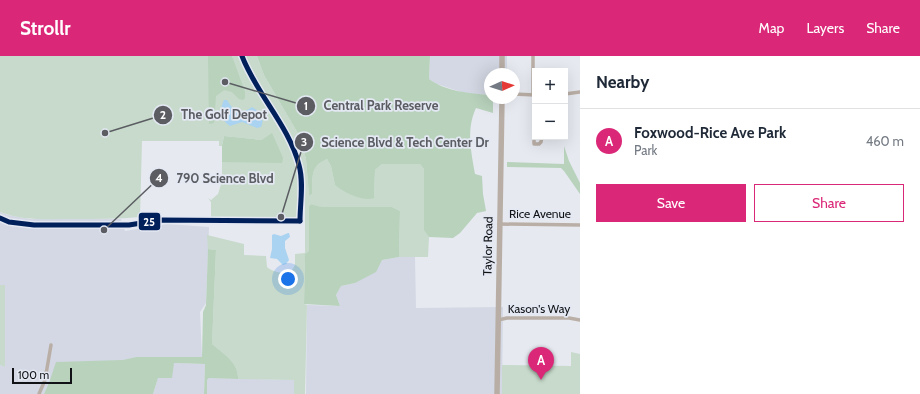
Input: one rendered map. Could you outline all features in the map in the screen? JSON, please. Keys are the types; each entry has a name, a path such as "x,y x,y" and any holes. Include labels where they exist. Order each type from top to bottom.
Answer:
{"main road":[{"path":"502,56 502,68"},
{"name":"Taylor Road","path":"497,394 502,104"}],"street":[{"path":"0,218 9,222 34,225 129,225 160,220 300,221 301,173 297,156 289,139 248,71 242,56"},
{"path":"533,56 533,68"},
{"path":"568,94 580,92"},
{"path":"520,94 532,95"},
{"path":"534,140 534,144 540,144 541,140"},
{"name":"Rice Avenue","path":"499,224 580,225"},
{"name":"Kason's Way","path":"498,320 506,318 569,318 580,320"},
{"path":"39,394 45,380 51,344"}],"shaded area":[{"path":"430,56 507,56 507,68 484,68 484,95 464,93 437,84 429,79"},
{"path":"0,212 30,219 121,219 125,231 167,224 209,227 206,303 200,312 202,358 136,357 50,380 44,394 0,394 0,365 5,367 5,285 0,285"},
{"path":"399,257 415,257 416,308 503,307 502,394 306,394 307,305 340,306 336,295 341,286 355,283 382,260"},
{"path":"174,363 205,364 204,394 153,394 158,378"},
{"path":"209,378 294,380 294,394 207,394 207,380"}],"green space":[{"path":"0,56 231,56 235,67 232,56 240,56 246,74 291,149 298,175 297,215 294,219 211,217 211,202 208,198 211,200 218,194 222,181 219,181 219,177 222,177 222,162 282,162 262,140 224,136 222,146 219,146 219,141 142,141 140,217 107,219 36,219 18,217 0,212"},
{"path":"208,56 232,56 245,92 245,98 243,100 239,99 232,92 224,90 216,96 214,123 209,124"},
{"path":"245,56 257,56 264,75 300,137 306,159 309,196 312,194 313,173 317,165 327,159 331,166 335,185 374,198 375,170 382,164 420,164 424,169 424,229 429,237 428,257 399,257 400,211 392,207 320,207 311,204 309,206 309,251 305,254 304,304 307,305 305,394 294,394 294,380 238,379 236,368 230,359 212,344 216,250 208,249 207,235 244,244 244,255 266,256 267,267 282,273 290,271 293,268 295,264 295,254 305,253 305,185 300,152 249,67"},
{"path":"257,56 430,56 429,79 443,87 484,94 484,104 493,104 493,113 476,108 470,132 475,174 482,176 486,211 477,213 460,233 453,238 429,237 424,230 424,169 420,164 382,164 375,170 374,198 364,199 343,191 335,185 331,166 327,159 317,165 315,169 312,178 312,194 309,196 306,159 300,137 264,75"},
{"path":"272,133 283,158 282,163 222,162 222,146 224,136 262,140"},
{"path":"564,146 569,161 580,183 580,194 561,168 507,167 507,162 564,164"},
{"path":"311,204 321,207 392,207 400,211 399,257 382,260 376,272 355,283 341,286 336,295 340,306 304,304 305,254 309,251 309,206"},
{"path":"208,249 216,250 212,344 230,359 238,373 238,379 209,378 207,380 207,394 204,394 205,364 174,363 172,378 158,378 153,394 44,394 56,362 123,360 136,357 202,357 203,312 206,305"},
{"path":"0,285 5,285 5,367 0,365"},
{"path":"571,352 580,354 580,394 502,394 502,365 571,366"}],"water":[{"path":"224,100 227,100 232,108 238,112 244,112 252,107 255,109 262,118 261,127 257,128 242,122 230,126 227,124 221,111"},
{"path":"288,233 290,237 285,241 285,248 289,260 283,265 277,259 270,258 272,249 272,235 274,234 281,236"}],"transit line":[{"name":"25","path":"242,56 248,70 288,137 299,165 301,179 300,221"},
{"name":"25","path":"0,218 9,222 34,225 129,225 160,220 300,221"}],"place":[{"name":"Central Park Reserve","path":"225,82"},
{"name":"The Golf Depot","path":"105,133"},
{"name":"Science Blvd & Tech Center Dr","path":"281,217"},
{"name":"790 Science Blvd","path":"104,230"},
{"name":"Foxwood-Rice Ave Park","path":"541,380"}]}
